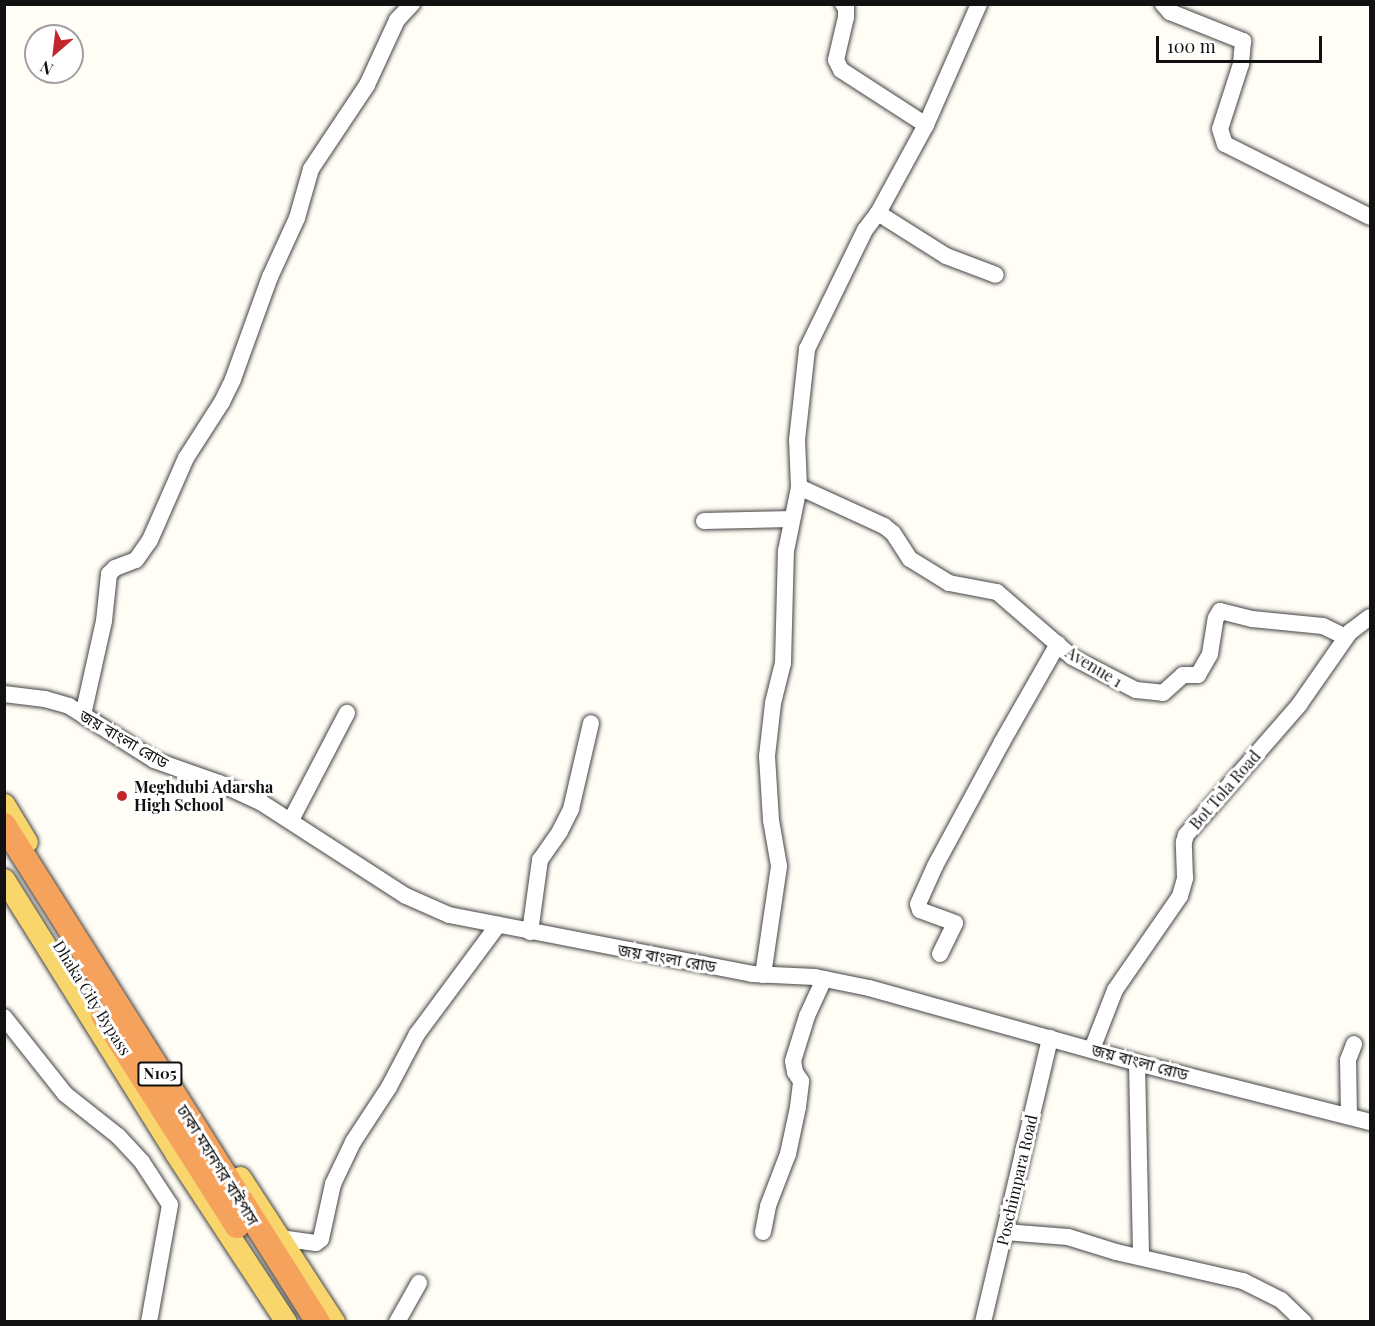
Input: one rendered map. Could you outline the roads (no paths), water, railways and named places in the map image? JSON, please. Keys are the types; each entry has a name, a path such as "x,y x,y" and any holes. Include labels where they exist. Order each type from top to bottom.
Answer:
{"highway":[{"name":"ঢাকা মহানগর বাইপাস","path":"4,825 318,1322"},
{"name":"Dhaka City Bypass","path":"4,855 186,1149 299,1322"}],"main road":[{"path":"4,804 111,976 334,1322"},
{"path":"4,879 175,1153 285,1322"}],"street":[{"path":"83,715 104,621 109,574 115,568 136,560 150,540 186,458 233,379 270,277 297,218 311,169 368,85 397,20 412,4"},
{"path":"843,4 846,7 846,17 836,60 842,70 926,124"},
{"path":"763,975 778,866 771,820 767,756 773,703 783,663 786,552 799,487 796,440 808,343 865,230 878,213 926,124 979,4"},
{"path":"1163,4 1170,12 1243,41 1241,64 1220,129 1225,144 1297,177 1371,217"},
{"path":"878,213 946,256 996,275"},
{"name":"Avenue 1","path":"799,487 884,526 900,541 910,559 949,583 997,592 1072,657 1136,690 1157,694 1169,690 1183,675 1196,676 1201,672 1210,654 1216,618 1220,611 1269,622 1317,625 1346,638"},
{"path":"704,521 792,519"},
{"name":"Bot Tola Road","path":"1092,1049 1115,990 1180,896 1185,878 1184,842 1186,835 1299,705 1356,626 1371,616"},
{"path":"940,954 955,922 920,910 918,904 1002,742 1058,644"},
{"name":"জয় বাংলা রোড","path":"4,694 45,699 69,706 154,760 236,790 291,820 418,903 463,919 763,975 824,979 869,988 1137,1063 1371,1122"},
{"path":"291,820 347,713"},
{"path":"531,932 540,860 560,831 571,809 591,723"},
{"path":"279,1238 316,1243 321,1239 333,1184 352,1142 389,1087 417,1034 498,925"},
{"path":"763,1232 768,1206 788,1154 796,1118 801,1081 795,1072 793,1060 807,1016 824,979"},
{"path":"4,1017 70,1099 118,1136 142,1162 170,1205 171,1212 149,1322"},
{"name":"Poschimpara Road","path":"983,1322 1050,1038"},
{"path":"1349,1116 1348,1060 1354,1044"},
{"path":"1137,1063 1141,1256"},
{"path":"1005,1232 1058,1235 1116,1252 1243,1281 1281,1300 1304,1322"},
{"path":"397,1322 419,1283"}],"place":[{"name":"Meghdubi Adarsha High School","path":"122,796"}]}
